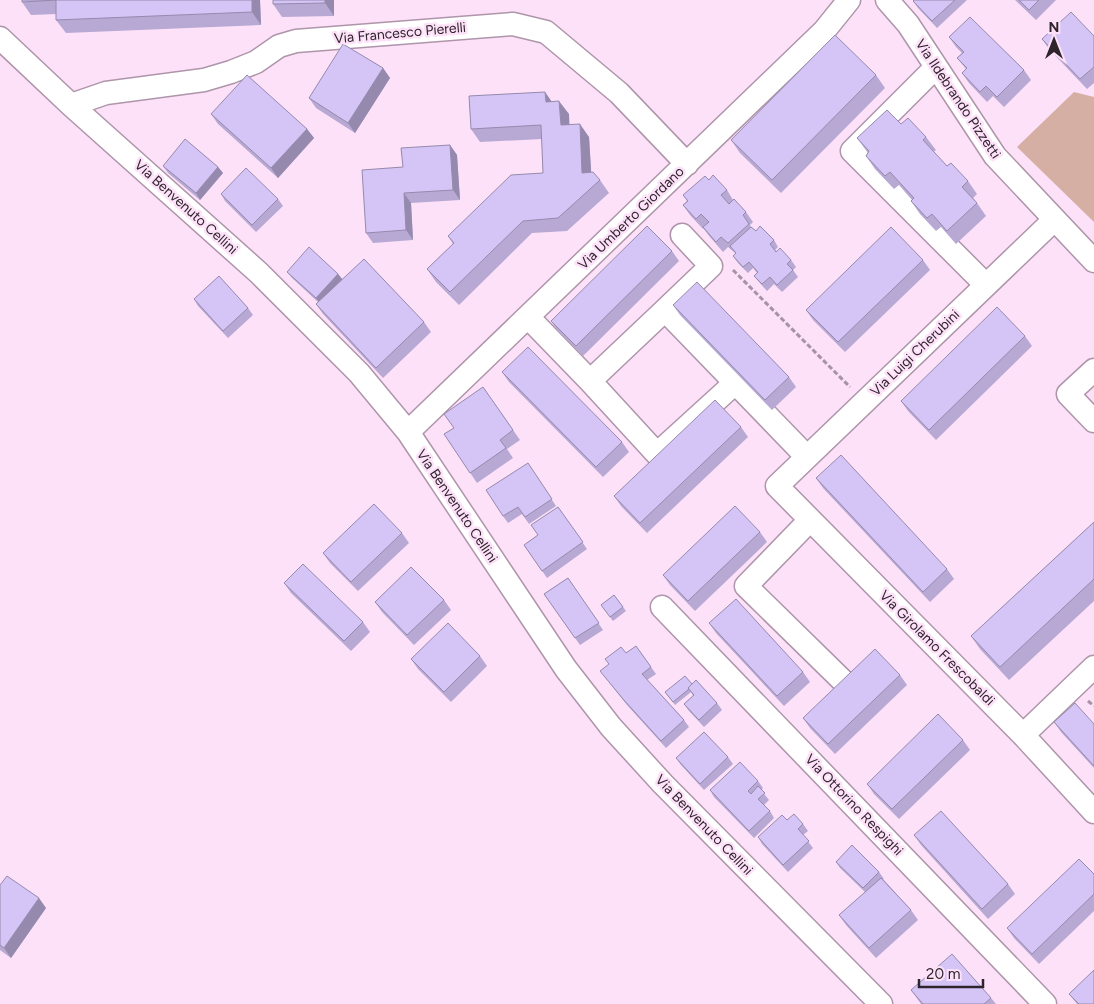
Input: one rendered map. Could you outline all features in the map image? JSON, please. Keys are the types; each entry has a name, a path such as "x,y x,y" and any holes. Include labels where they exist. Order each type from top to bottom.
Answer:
{"street":[{"name":"Via Umberto Giordano","path":"408,432 824,31 849,0"},
{"name":"Via Ildebrando Pizzetti","path":"887,0 908,24 995,156 1094,261"},
{"name":"Via Francesco Pierelli","path":"71,105 106,93 204,80 232,72 256,62 279,46 296,41 513,24 546,32 619,93 687,164"},
{"name":"Via Benvenuto Cellini","path":"0,38 71,105 259,273 360,373 408,432 566,669 611,727 663,784 881,1004"},
{"path":"936,67 852,151 986,285"},
{"name":"Via Luigi Cherubini","path":"776,486 1054,220"},
{"path":"590,381 711,266 682,235"},
{"path":"664,310 807,457"},
{"path":"528,317 657,454 735,383"},
{"path":"1094,370 1068,394 1094,421"},
{"name":"Via Girolamo Frescobaldi","path":"776,486 1023,735 1094,812"},
{"path":"810,520 746,586 842,680"},
{"name":"Via Ottorino Respighi","path":"662,607 1045,1004"},
{"path":"1023,735 1094,667"}],"path":[{"path":"733,270 865,402"}],"shaded area":[{"path":"1074,92 1094,97 1094,222 1017,147"}],"building":[{"path":"22,0 56,0 22,2"},
{"path":"56,0 252,0 252,12 56,20"},
{"path":"273,0 325,0 325,3 273,4"},
{"path":"914,0 955,0 932,21"},
{"path":"1019,0 1039,0 1029,10"},
{"path":"1071,12 1094,36 1094,67 1080,79 1042,39"},
{"path":"970,17 1024,70 997,97 986,86 980,92 962,73 967,68 957,58 964,52 949,37"},
{"path":"835,35 876,75 772,180 731,140"},
{"path":"343,44 383,68 348,123 309,98"},
{"path":"247,75 307,129 271,168 211,114"},
{"path":"545,92 546,102 559,101 561,125 580,124 582,173 593,172 600,180 558,218 523,221 450,292 427,269 454,243 448,236 511,175 543,173 541,125 471,129 469,96"},
{"path":"887,110 901,124 908,118 926,137 923,140 947,166 951,163 968,181 962,187 977,203 947,231 932,214 927,218 911,201 914,198 890,172 885,176 866,156 869,151 857,138"},
{"path":"185,139 218,167 196,193 163,166"},
{"path":"450,145 453,190 404,193 406,230 366,233 362,170 403,167 401,148"},
{"path":"246,168 278,199 252,225 221,194"},
{"path":"713,175 727,190 721,195 729,204 734,199 746,212 743,215 749,224 728,243 721,237 716,242 703,227 709,222 701,214 696,219 683,205 688,201 683,195 705,176 709,180"},
{"path":"647,226 672,251 576,346 551,321"},
{"path":"760,226 774,240 770,244 776,252 780,248 791,260 787,264 793,270 777,285 770,277 762,284 754,276 758,272 749,262 743,267 733,256 736,253 730,246 751,227 756,231"},
{"path":"891,227 923,260 838,342 806,310"},
{"path":"309,247 338,274 316,298 287,272"},
{"path":"364,259 424,322 376,368 316,304"},
{"path":"219,276 248,308 223,331 194,299"},
{"path":"697,282 789,377 765,400 673,305"},
{"path":"997,307 1025,336 929,430 901,401"},
{"path":"528,347 622,442 596,467 502,372"},
{"path":"483,387 513,430 500,440 506,448 470,473 444,434 454,428 444,414"},
{"path":"715,400 741,427 640,523 614,496"},
{"path":"841,455 947,569 923,592 816,478"},
{"path":"528,463 552,499 525,517 518,507 503,516 486,490"},
{"path":"374,504 402,533 351,582 323,553"},
{"path":"735,506 760,532 688,601 663,575"},
{"path":"558,507 583,542 542,571 524,545 538,535 531,525"},
{"path":"1094,522 1094,579 1000,667 971,636"},
{"path":"303,564 363,622 344,641 284,583"},
{"path":"411,567 444,600 407,635 375,602"},
{"path":"568,578 599,623 575,638 544,594"},
{"path":"614,595 623,607 610,617 601,605"},
{"path":"736,599 803,672 777,696 709,623"},
{"path":"448,623 480,656 444,692 411,659"},
{"path":"636,646 651,667 642,674 684,720 661,741 600,671 609,664 605,659 621,647 626,653"},
{"path":"875,649 900,675 828,744 803,718"},
{"path":"685,676 692,684 689,689 673,702 665,692"},
{"path":"696,680 717,703 699,720 684,704 694,695 688,688"},
{"path":"1075,703 1094,724 1094,766 1054,722"},
{"path":"938,714 963,740 892,809 867,784"},
{"path":"704,732 728,757 700,784 676,758"},
{"path":"740,762 758,781 748,791 751,794 758,786 765,793 758,799 770,811 749,831 710,790"},
{"path":"941,811 1008,884 982,909 914,835"},
{"path":"794,814 803,824 798,829 809,841 783,865 758,837 782,815 787,820"},
{"path":"852,845 879,872 863,888 836,862"},
{"path":"1079,859 1094,874 1094,894 1032,954 1007,928"},
{"path":"7,876 39,898 4,948 0,945 0,885"},
{"path":"881,878 911,910 869,948 839,915"},
{"path":"952,954 991,998 984,1004 923,1004 911,990"},
{"path":"1094,970 1094,1004 1079,1004 1069,994"}]}
